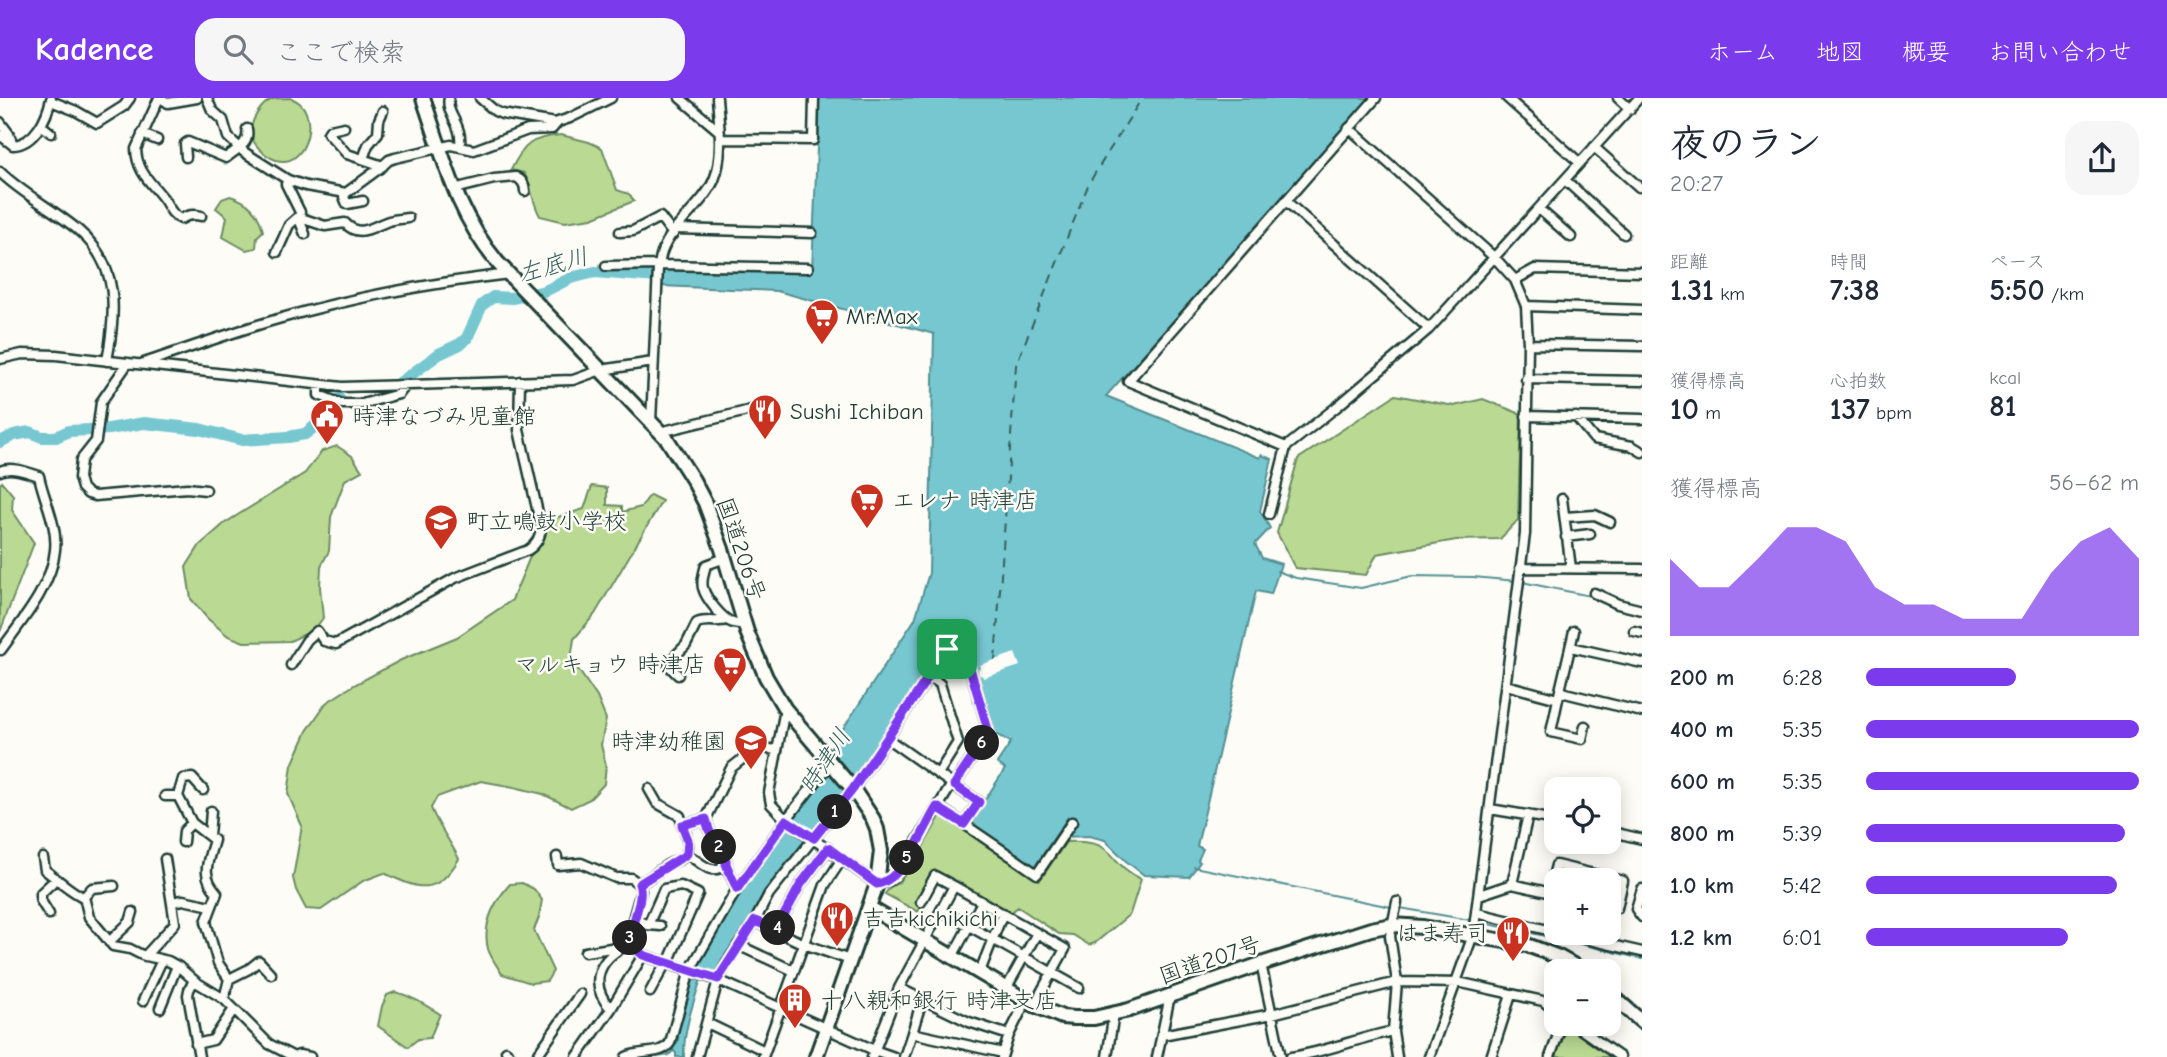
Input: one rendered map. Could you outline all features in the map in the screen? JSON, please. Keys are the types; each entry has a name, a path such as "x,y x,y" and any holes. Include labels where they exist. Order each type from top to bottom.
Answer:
{"highway":[{"name":"国道206号","path":"422,98 454,189 478,238 521,288 667,439 699,492 712,520 745,624 766,677 785,709 853,789 873,819 881,851 877,884 816,1057"},
{"name":"国道207号","path":"870,908 1030,1003 1062,1017 1074,1018 1094,1018 1170,996 1393,920 1423,927 1474,931 1536,948 1563,959"},
{"path":"1621,1003 1642,1021"}],"street":[{"path":"0,135 13,145 27,142 41,125 51,99 97,123 124,106 130,98"},
{"path":"197,98 168,103 160,98 135,152 143,176 161,195 176,217 181,219 196,214 201,216"},
{"path":"207,98 212,110 223,120 228,137 239,148 288,180 346,193"},
{"path":"449,98 449,110 461,132 460,146"},
{"path":"481,98 502,114 557,123"},
{"path":"363,201 347,204 344,197 383,166 389,154 440,149 451,145 474,150 528,130 552,129 557,123 611,98"},
{"path":"680,98 719,135 813,140 814,98"},
{"path":"717,98 719,162 714,180 706,194 675,231 663,250 659,266 653,362 656,427 751,410"},
{"path":"1286,447 1128,381 1376,98"},
{"path":"1507,98 1580,163"},
{"path":"1618,98 1630,109"},
{"path":"1269,514 1286,447 1429,329 1639,98"},
{"path":"363,159 368,145 377,137 383,111"},
{"path":"0,122 13,145"},
{"path":"41,125 51,133"},
{"path":"345,127 330,130 328,134 347,154 383,166"},
{"path":"1349,128 1495,258 1515,280 1526,306 1528,344 1525,534 1477,914 1474,931 1429,1057"},
{"path":"186,157 184,144 188,142 226,158 245,144 248,139 247,130"},
{"path":"142,134 158,140"},
{"path":"1594,148 1639,187"},
{"path":"0,172 18,189 78,230 99,256 108,273 114,302 107,361"},
{"path":"454,189 494,179 516,177 525,187 525,191"},
{"path":"288,180 286,184 300,212 305,234"},
{"path":"1565,180 1624,234"},
{"path":"1287,202 1429,329"},
{"path":"1539,209 1571,237"},
{"path":"277,252 289,225 300,217 325,226 345,223 364,232 388,221 408,218"},
{"path":"620,232 633,231 660,217 675,231 812,233"},
{"path":"606,266 808,268"},
{"path":"1515,280 1535,269 1642,272"},
{"path":"138,365 314,309 403,288 509,275"},
{"path":"1526,306 1642,310"},
{"path":"1528,344 1642,346"},
{"path":"0,359 22,354 40,354 319,385 379,386 573,380 601,370 653,362"},
{"path":"128,363 101,402 96,441 81,460 79,478 82,488 95,496 187,488 206,490"},
{"path":"1527,379 1642,381"},
{"path":"291,664 307,640 317,631 324,641 336,644 455,578 534,546 541,535 541,526 519,429 520,381"},
{"path":"319,385 319,395 342,404 362,404 400,394 410,384"},
{"path":"1526,416 1642,419"},
{"path":"1576,417 1594,439 1632,446 1642,452"},
{"path":"0,471 23,471 39,476 53,524 55,550 36,602 1,650"},
{"path":"1562,499 1571,568"},
{"path":"1566,517 1595,515 1610,522"},
{"path":"1566,537 1590,534"},
{"path":"725,558 706,565 702,582 704,592 727,620 734,624 745,624"},
{"path":"1520,568 1642,569"},
{"path":"1594,593 1618,604 1642,610"},
{"path":"678,675 669,666 669,662 686,645 697,623 727,620"},
{"path":"1574,631 1551,732 1581,739 1585,726"},
{"path":"1571,647 1642,663"},
{"path":"697,1057 718,979 769,894 814,838 853,789 947,649 969,665 989,733 937,807 897,874 888,881 877,884 814,838 786,820 769,799 785,709"},
{"path":"929,676 940,684 958,742 938,774"},
{"path":"1506,685 1642,712"},
{"path":"888,739 979,802 964,824"},
{"path":"737,889 706,819 735,763 763,748 776,750"},
{"path":"626,1057 666,1049 674,1033 692,970 737,889 826,759"},
{"path":"203,790 192,778 183,779 178,796 192,822 214,840 205,871 209,884 217,894 206,922 218,963 229,979 224,999"},
{"path":"649,789 657,803 680,816 688,840 687,854"},
{"path":"165,796 178,796"},
{"path":"937,807 1037,874 1072,822"},
{"path":"1490,809 1544,818"},
{"path":"209,836 211,811"},
{"path":"1512,884 1528,815"},
{"path":"682,825 706,819"},
{"path":"183,842 184,831 192,822"},
{"path":"1621,834 1642,839"},
{"path":"776,930 801,884 828,848"},
{"path":"687,854 707,869 720,869 726,864"},
{"path":"639,884 687,854"},
{"path":"557,857 558,865 581,863 616,878 631,878 639,884 641,891 630,944"},
{"path":"43,858 45,870 65,883 78,896 85,897"},
{"path":"145,956 176,923 164,859"},
{"path":"707,1023 764,1054 825,885 842,859"},
{"path":"912,1033 1003,1055 1009,1035 1052,974 1065,949 935,876 921,902"},
{"path":"49,914 41,901 41,893 56,879"},
{"path":"1479,895 1512,884 1544,891"},
{"path":"114,886 92,887 85,897 89,916 113,946 130,949 177,966 224,999 269,1044 294,1057 310,1057"},
{"path":"649,925 664,889 681,886 698,894 668,963 650,992"},
{"path":"873,1054 899,988 954,886"},
{"path":"1642,889 1636,909 1642,917"},
{"path":"172,902 183,900 212,906"},
{"path":"952,957 982,902"},
{"path":"1397,902 1390,936 1397,982 1393,1031 1397,1057"},
{"path":"941,910 1079,988"},
{"path":"109,942 130,922 133,912"},
{"path":"979,974 1003,914"},
{"path":"1477,914 1544,929"},
{"path":"634,919 660,926"},
{"path":"755,921 804,944 850,960"},
{"path":"1006,989 1037,933"},
{"path":"611,1009 601,998 600,970 604,961 618,949 630,944"},
{"path":"630,944 643,955 718,979 827,1029 873,1054 894,1057"},
{"path":"738,945 793,971"},
{"path":"1612,945 1642,952"},
{"path":"585,952 618,949"},
{"path":"577,1057 611,1009 643,955"},
{"path":"143,1001 162,960"},
{"path":"229,979 259,961 271,974"},
{"path":"1261,964 1281,1057"},
{"path":"160,1008 177,966"},
{"path":"194,980 188,995 198,1057"},
{"path":"1162,1035 1272,1014 1397,982 1456,983 1544,1002"},
{"path":"899,988 969,1022 1009,1035"},
{"path":"536,1057 580,994"},
{"path":"1492,1057 1511,995"},
{"path":"1157,1057 1170,996"},
{"path":"904,1057 922,1000"},
{"path":"196,1044 213,1040 234,1009"},
{"path":"1108,1057 1114,1013"},
{"path":"1291,1057 1313,1054 1363,1037 1393,1031"},
{"path":"1550,1057 1558,1036"},
{"path":"1590,1036 1620,1057"}],"green space":[{"path":"290,98 300,103 306,112 307,136 297,156 287,161 276,160 264,153 254,142 252,124 261,108 269,101"},
{"path":"561,135 602,148 617,190 629,194 634,201 592,218 565,222 540,216 524,173 511,170 530,143"},
{"path":"230,196 247,204 259,218 263,231 257,237 256,248 246,250 223,237 227,217 216,208 222,199"},
{"path":"1395,395 1454,406 1483,399 1521,414 1518,520 1500,539 1456,540 1377,554 1366,575 1295,568 1277,533 1298,459"},
{"path":"337,446 352,456 362,471 345,480 331,517 329,551 321,566 323,618 314,630 290,641 244,642 228,636 207,618 191,599 186,567 200,545 225,523 305,473 322,451"},
{"path":"2,482 13,495 12,510 34,543 0,632 0,484"},
{"path":"592,486 607,488 607,505 622,506 622,512 641,507 650,495 662,501 595,614 574,639 571,659 597,697 606,719 601,745 606,765 604,784 590,799 571,808 543,794 481,781 437,797 431,808 459,859 443,879 435,884 417,886 384,873 363,881 321,910 306,909 293,878 302,826 288,794 292,765 307,731 326,703 354,685 401,660 457,637 512,600 545,521 584,509"},
{"path":"942,813 1040,880 1066,842 1083,842 1103,848 1129,872 1141,879 1130,914 1089,945 1073,935 1059,934 1018,907 1010,913 960,884 954,884 938,875 918,912 885,894 890,887 898,883 918,856"},
{"path":"522,883 534,889 542,900 534,930 553,971 547,981 531,983 502,974 488,949 488,922 494,906 510,884"},
{"path":"395,992 413,998 440,1014 430,1038 418,1039 408,1047 378,1026 387,995"},
{"path":"1561,1036 1586,1036 1615,1057 1553,1057"}],"water":[{"path":"819,98 1373,98 1106,396 1260,458 1261,455 1272,459 1260,511 1270,528 1255,544 1262,558 1281,564 1271,594 1256,591 1197,846 1203,849 1198,860 1200,862 1189,877 1144,875 1105,840 1089,836 1065,837 1075,821 1068,817 1035,866 970,823 1005,769 997,763 1011,742 993,733 971,663 947,644 842,799 752,921 718,974 701,979 687,1028 684,1057 676,1057 672,1050 678,1041 679,1026 693,977 746,880 825,777 831,747 915,619 929,573 934,334 777,291 661,286 662,267 812,271"}],"pier":[{"path":"1015,653 1020,666 983,678 982,675 972,678 970,672 980,669 980,665"}],"waterway":[{"name":"左底川","path":"382,396 439,354 467,338 482,305 493,297 513,298 545,291 571,278 595,272 670,278"},
{"name":"左底川","path":"0,442 14,435 30,432 42,437 56,437 69,431 109,429 144,423 199,429 242,440 288,437 305,434 339,399"},
{"path":"1277,571 1296,578 1361,588 1412,576 1517,581"},
{"path":"1522,582 1590,596 1616,609 1642,615"},
{"path":"1194,867 1391,907"},
{"path":"1400,908 1470,920"},
{"path":"1479,922 1642,959"},
{"path":"657,1057 669,1055 674,1050"}],"ferry route":[{"path":"995,660 1016,365 1089,183 1142,98"}],"place":[{"name":"Mr.Max","path":"822,346"},
{"name":"Sushi Ichiban","path":"765,441"},
{"name":"時津なづみ児童館","path":"327,446"},
{"name":"エレナ 時津店","path":"867,530"},
{"name":"町立鳴鼓小学校","path":"441,551"},
{"name":"マルキョウ 時津店","path":"730,694"},
{"name":"時津幼稚園","path":"751,771"},
{"name":"吉吉kichikichi","path":"837,948"},
{"name":"はま寿司","path":"1513,963"},
{"name":"十八親和銀行 時津支店","path":"795,1030"}],"route":[{"path":"947,649 969,665 989,733 954,785 979,802 964,824 937,807 897,874 883,883 877,884 828,848 801,884 776,930 755,921 718,979 643,955 630,944 641,891 639,884 687,854 688,840 682,825 706,819 737,889 786,820 814,838 853,789 947,649"}],"water label":[{"name":"時津川","path":"825,761"}]}
